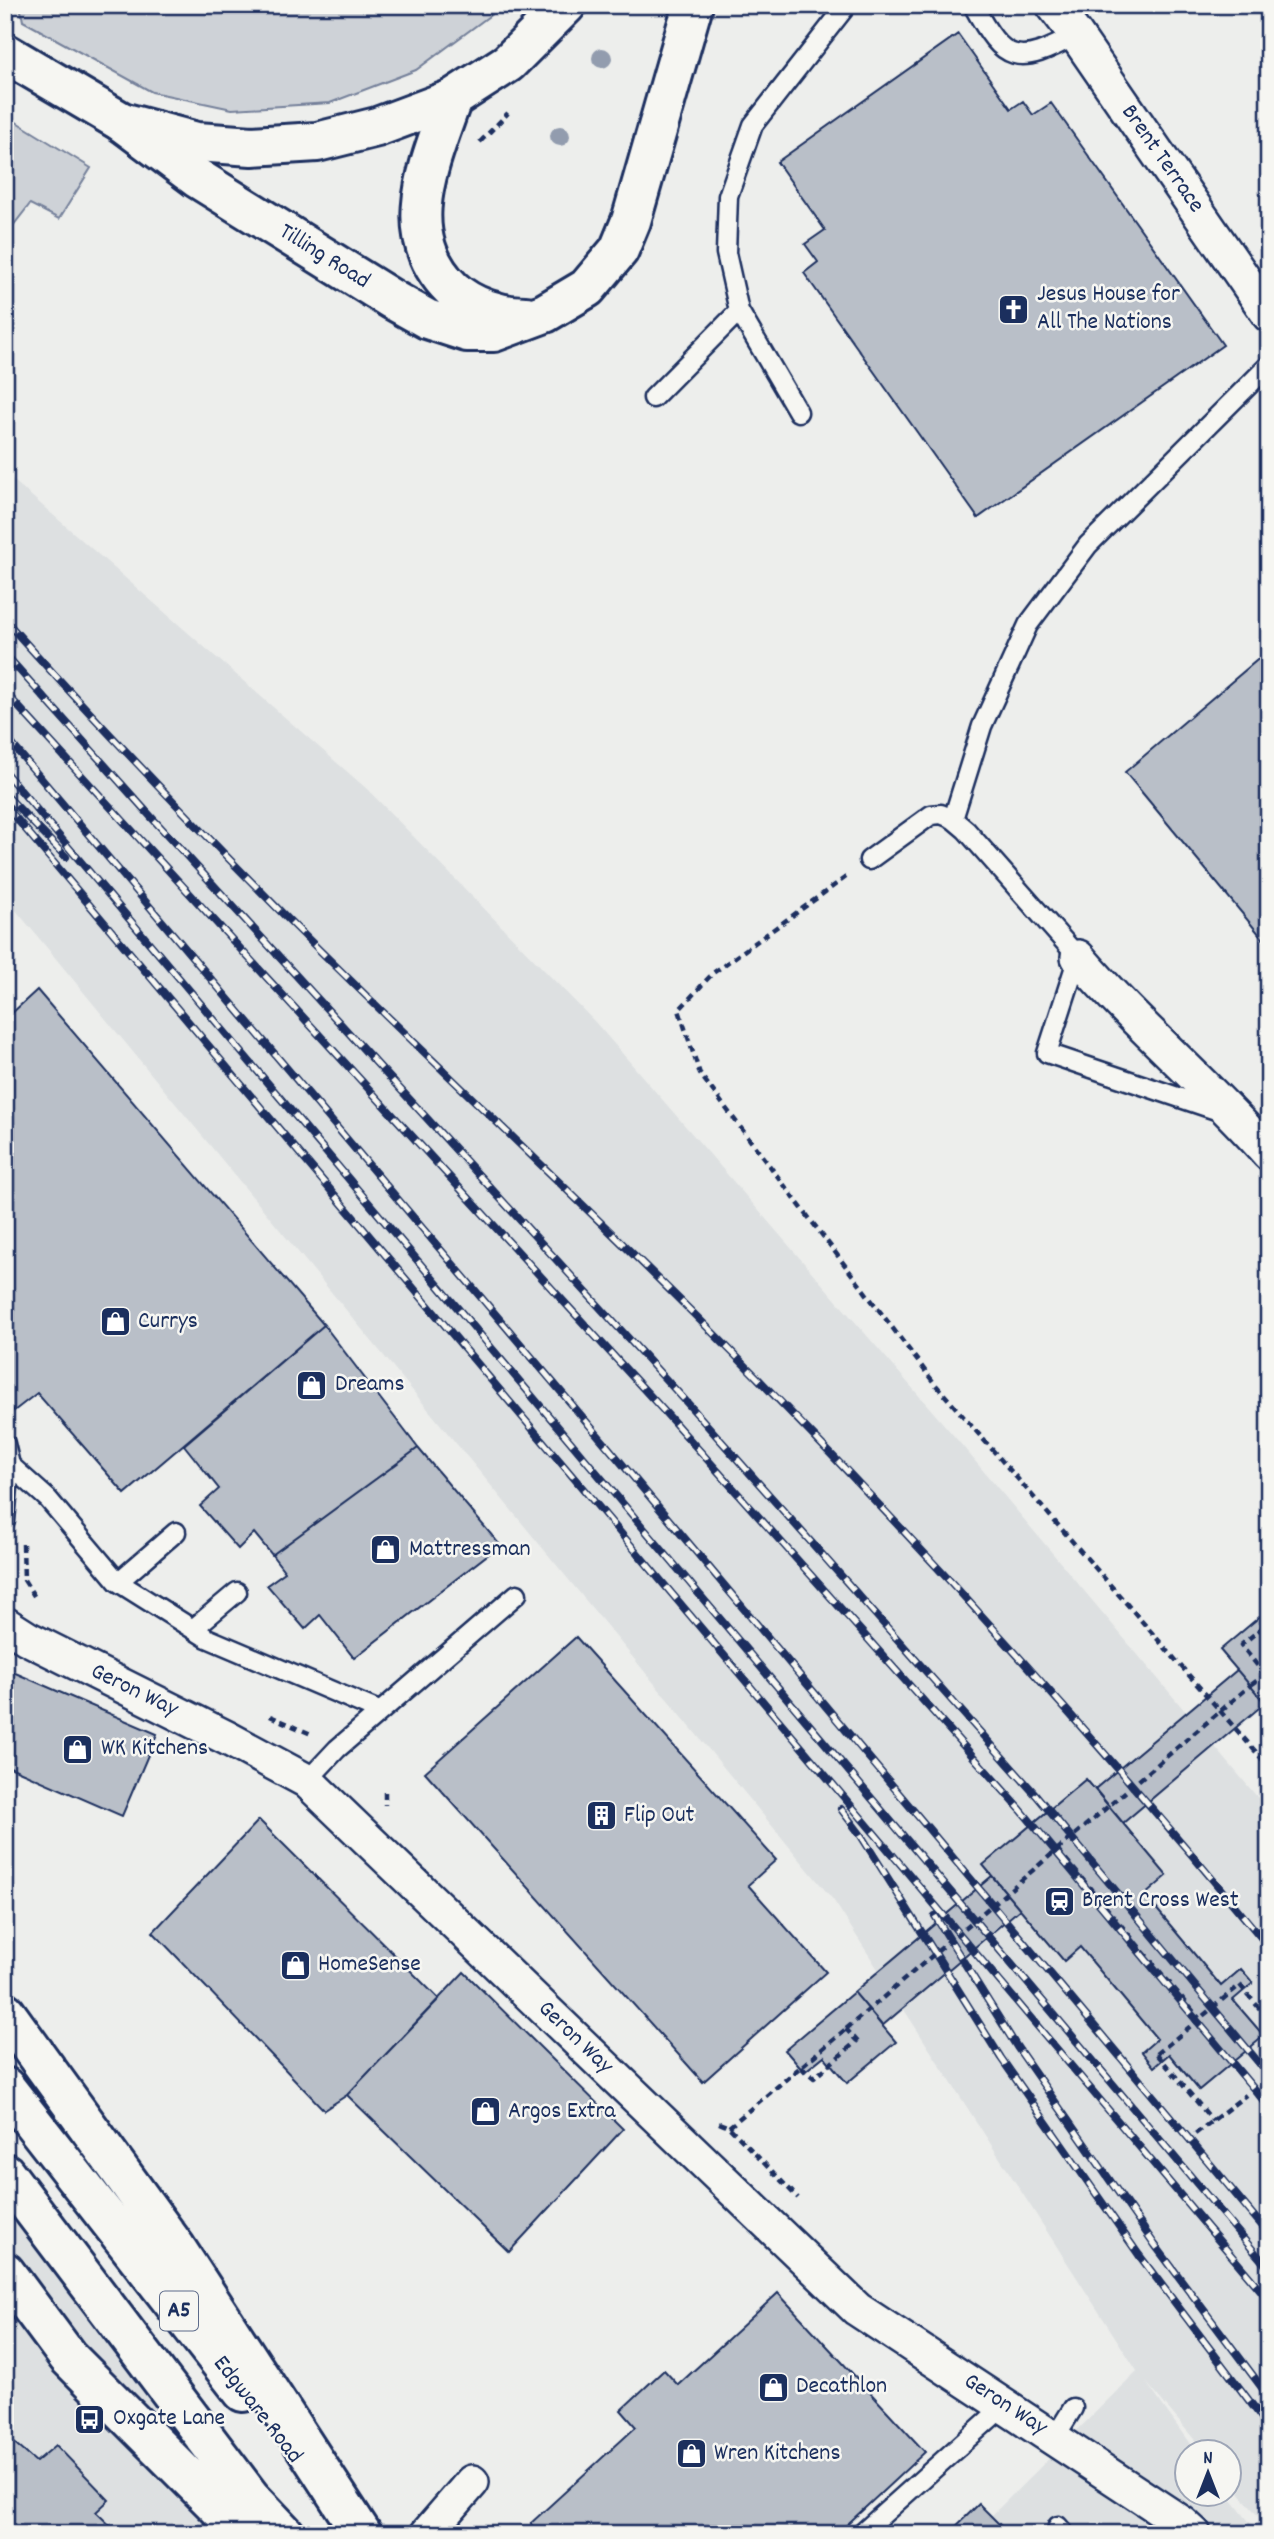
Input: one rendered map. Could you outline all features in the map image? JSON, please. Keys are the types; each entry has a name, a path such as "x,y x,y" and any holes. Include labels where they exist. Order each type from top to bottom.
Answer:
{"main road":[{"path":"5,53 122,122 197,142 252,146 317,142 377,127 452,99 508,62 566,5"},
{"name":"Tilling Road","path":"122,122 197,178 427,319 467,331 494,332 545,313 587,288 620,250 631,221 693,5"},
{"name":"Tilling Road","path":"452,99 423,188 421,221 426,252 443,281 464,300 510,315 545,313"},
{"path":"5,2011 176,2248 362,2534"},
{"name":"Edgware Road","path":"5,2087 355,2534"},
{"name":"A5","path":"5,2173 250,2497 285,2534"},
{"path":"5,2272 68,2357 245,2534"}],"street":[{"name":"Brent Terrace","path":"1053,5 1269,315"},
{"path":"1078,957 1104,988 1235,1116 1269,1154"},
{"name":"Geron Way","path":"5,1624 27,1638 307,1781 857,2309 1055,2437 1182,2523 1194,2534"},
{"path":"427,2534 472,2482"}],"lane":[{"path":"798,412 739,311 726,253 727,196 753,125 847,5"},
{"path":"973,5 989,35 1002,50 1015,55 1049,49 1076,35"},
{"path":"653,398 739,311"},
{"path":"953,819 982,726 1028,625 1088,545 1269,365"},
{"path":"869,860 930,815 941,814 953,819 966,830 1078,957 1047,1053 1235,1116"},
{"path":"5,1444 10,1465 5,1521"},
{"path":"10,1465 48,1499 118,1582 207,1638 379,1711"},
{"path":"118,1582 176,1532"},
{"path":"193,1629 237,1592"},
{"path":"307,1781 379,1711 517,1594"},
{"path":"861,2534 1004,2406"},
{"path":"1055,2437 1073,2408"}],"path":[{"path":"476,146 514,106"},
{"path":"869,860 713,973 679,1010 700,1074 935,1384 1269,1767"},
{"path":"789,2187 729,2127 1267,1673 1241,1645 1269,1622"},
{"path":"1058,1850 1199,2018"},
{"path":"1213,2121 1157,2054 1240,1985 1269,2020"},
{"path":"801,2067 814,2078 831,2064 857,2041 846,2029"},
{"path":"1195,2134 1247,2095"}],"shaded area":[{"path":"20,5 504,5 416,70 330,103 232,109 152,92 23,21"},
{"path":"5,115 91,168 59,219 30,204 5,236"},
{"path":"5,473 367,789 595,1022 954,1436 1269,1811 1269,2529 1242,2497 1242,2438 1193,2438 1146,2382 1186,2438 1172,2438 1172,2508 1238,2508 1259,2534 973,2534 1137,2371 834,1901 5,897"},
{"path":"5,2192 293,2534 5,2534"}],"building":[{"name":"Jesus House for All The Nations","path":"958,34 1011,109 1023,101 1033,115 1051,103 1223,345 978,518 804,273 818,262 805,244 825,230 777,162"},
{"path":"1269,650 1269,946 1125,772"},
{"path":"37,990 324,1325 125,1494 37,1393 14,1411 5,1401 5,1005 12,1013"},
{"name":"Dreams","path":"324,1325 418,1448 272,1555 254,1533 238,1549 200,1506 219,1489 184,1445"},
{"name":"Mattressman","path":"418,1448 500,1545 354,1658 320,1615 305,1629 267,1585 285,1572 272,1555"},
{"path":"1269,1609 1269,1699 1265,1703 1220,1650"},
{"name":"Flip Out","path":"576,1637 776,1860 748,1885 826,1972 703,2082 425,1772"},
{"name":"WK Kitchens","path":"6,1669 157,1734 122,1816 5,1765"},
{"path":"1237,1670 1265,1703 1123,1823 1095,1789"},
{"path":"1086,1779 1167,1876 1145,1895 1221,1986 1241,1969 1253,1983 1233,2000 1264,2036 1199,2090 1169,2054 1154,2067 1142,2052 1157,2039 1080,1947 1064,1961 983,1865"},
{"name":"HomeSense","path":"259,1820 439,1999 347,2095 324,2110 153,1932"},
{"path":"992,1876 1020,1909 882,2026 854,1992"},
{"name":"Argos Extra","path":"464,1972 623,2129 509,2252 347,2095"},
{"path":"854,1992 896,2042 847,2083 824,2056 804,2072 785,2050"},
{"path":"778,2293 925,2452 837,2534 541,2534 531,2523 636,2427 621,2410 664,2370 678,2385"},
{"path":"10,2439 36,2462 56,2445 109,2500 96,2512 119,2534 5,2534 5,2443"},
{"path":"979,2504 1009,2534 948,2534"}],"railway":[{"path":"5,620 217,847 290,921 732,1352 871,1496 1074,1718 1269,1947"},
{"path":"5,654 682,1397 1036,1795 1269,2075"},
{"path":"5,692 664,1411 1021,1810 1269,2107"},
{"path":"5,736 613,1453 1269,2234"},
{"path":"5,772 1269,2269"},
{"path":"5,794 66,857"},
{"path":"5,805 1269,2300"},
{"path":"841,1809 860,1834 1001,2058 1139,2255 1269,2427"},
{"path":"935,1916 1017,2047 1155,2245 1269,2397"}],"place":[{"name":"Jesus House for All The Nations","path":"1014,309"},
{"name":"Currys","path":"115,1322"},
{"name":"Dreams","path":"312,1385"},
{"name":"Mattressman","path":"386,1550"},
{"name":"WK Kitchens","path":"78,1749"},
{"name":"Flip Out","path":"601,1816"},
{"name":"Brent Cross West","path":"1059,1901"},
{"name":"HomeSense","path":"295,1965"},
{"name":"Argos Extra","path":"485,2112"},
{"name":"Decathlon","path":"773,2387"},
{"name":"Oxgate Lane","path":"90,2419"},
{"name":"Wren Kitchens","path":"691,2454"}]}
